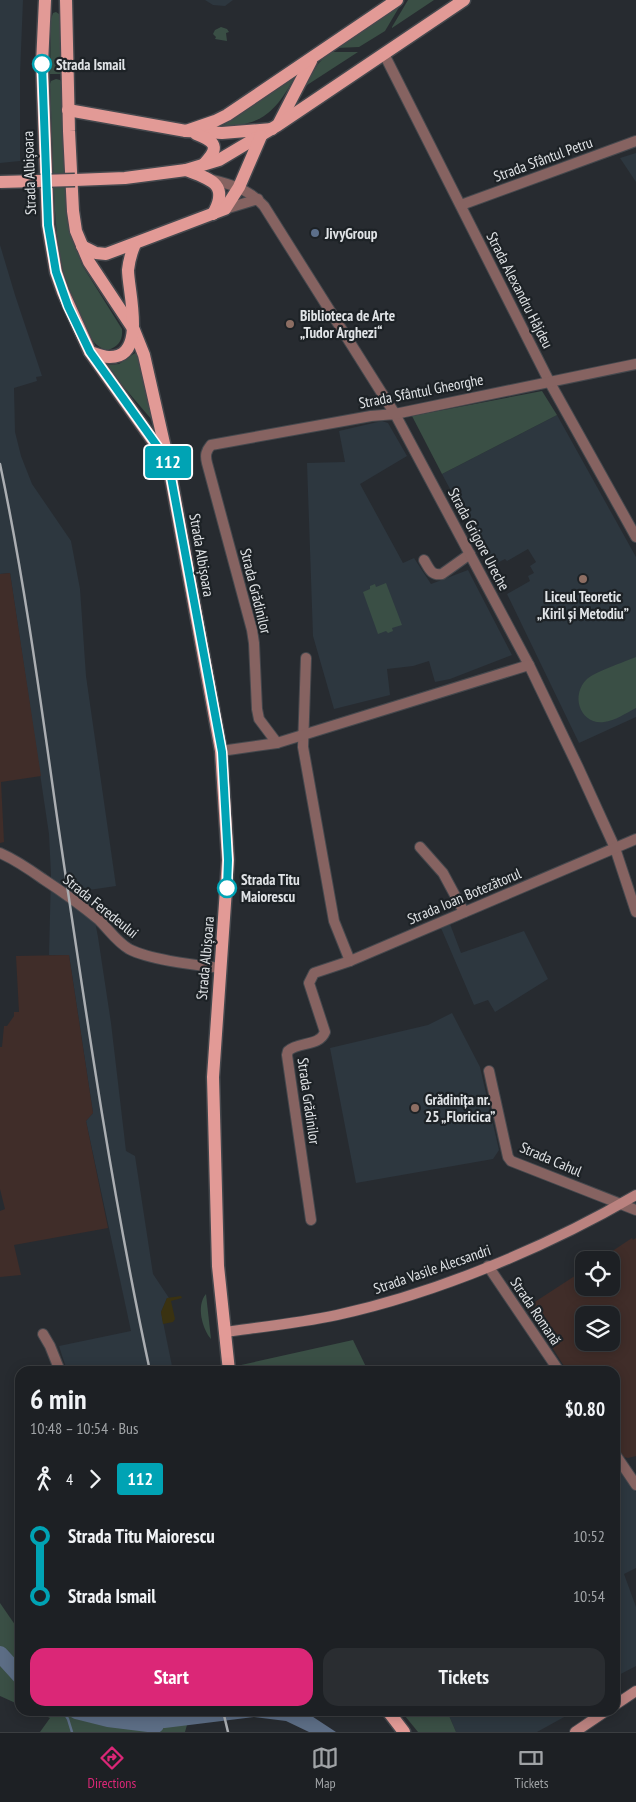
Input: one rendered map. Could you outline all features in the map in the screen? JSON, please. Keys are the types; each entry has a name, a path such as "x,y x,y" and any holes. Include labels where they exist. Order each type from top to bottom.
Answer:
{"main road":[{"name":"Strada Albișoara","path":"45,0 42,76 49,239 54,264 63,292 90,352 168,461"},
{"path":"186,131 215,121 227,114 397,0"},
{"path":"0,182 125,178 203,166 226,156 275,127 464,0"},
{"name":"Strada Albișoara","path":"66,6 68,110 73,211 76,232 89,262 134,330 144,355 168,461 222,752 228,860 213,1077 218,1266 228,1366"},
{"path":"44,14 52,7 62,8 66,6"},
{"path":"275,127 314,57"},
{"path":"68,110 186,131 222,133 275,127"},
{"path":"186,131 207,138 212,142 214,151 203,166"},
{"path":"82,246 106,254 226,209 239,187 260,136"},
{"path":"186,170 209,179 218,188 220,200 213,214"},
{"path":"90,352 109,357 124,352 129,346 134,330 128,271 129,261 135,244"},
{"name":"Strada Vasile Alecsandri","path":"224,1332 322,1318 407,1296 546,1242 636,1195"},
{"path":"620,1702 636,1691"},
{"path":"392,1716 404,1732"},
{"path":"575,1732 588,1728 601,1716"}],"street":[{"name":"Strada Alexandru Hâjdeu","path":"384,54 549,381 636,537"},
{"name":"Strada Sfântul Petru","path":"461,205 636,141"},
{"name":"Strada Grigore Ureche","path":"209,179 239,187 258,199 269,213 395,414 529,665 615,848 636,912"},
{"path":"226,209 258,199"},
{"name":"Strada Sfântul Gheorghe","path":"211,445 371,416 395,414 636,364"},
{"name":"Strada Grădinilor","path":"211,445 205,457 252,630 257,709 260,719 277,743"},
{"path":"424,560 432,573 436,575 442,574 470,554"},
{"path":"306,658 303,747 334,922 350,961"},
{"path":"222,752 277,743 529,665"},
{"name":"Strada Ioan Botezătorul","path":"309,983 314,973 350,961 636,839"},
{"path":"420,847 443,873 464,912"},
{"name":"Strada Feredeului","path":"0,853 20,863 68,895 130,949 145,955 173,961 220,968"},
{"name":"Strada Grădinilor","path":"309,983 325,1032 323,1038 318,1041 291,1047 287,1055 311,1220"},
{"name":"Strada Cahul","path":"489,1071 508,1157 511,1161 636,1210"},
{"name":"Strada Romană","path":"488,1266 554,1366"},
{"path":"43,1334 58,1366"},
{"path":"620,1461 636,1485"}],"shaded area":[{"path":"0,0 23,0 20,75 20,161 0,163"},
{"path":"205,0 233,0 225,6 213,5"},
{"path":"636,153 636,182 620,158"},
{"path":"0,245 42,376 36,377 37,381 14,388 15,432 21,456 32,484 71,541 80,589 86,676 116,886 89,890 111,1023 126,1151 135,1156 153,1274 169,1298 167,1298 161,1312 172,1366 65,1366 59,1346 131,1331 86,1121 93,1113 69,955 49,955 51,875 49,834 10,573 0,574"},
{"name":"Liceul Teoretic „Kiril și Metodiu”","path":"557,415 636,557 636,717 579,743 507,594 530,581 528,576 534,573 530,566 536,562 528,549 507,561 505,559 491,566 442,474"},
{"path":"382,421 388,423 407,456 360,484 403,563 414,558 431,584 468,570 512,655 450,679 435,682 429,661 413,666 387,669 390,695 334,709 313,636 307,463 345,462 339,431"},
{"path":"10,573 41,776 1,782 4,842 0,843 0,574"},
{"path":"450,924 461,953 524,931 548,979 495,1012 488,1000 474,1005 441,928"},
{"path":"69,955 93,1113 86,1121 108,1228 14,1245 21,1275 0,1277 0,1211 5,1209 0,1189 0,1047 2,1047 4,1026 7,1026 14,1016 14,1012 19,1012 16,956"},
{"name":"Grădinița nr. 25 „Floricica”","path":"452,1013 480,1067 499,1150 493,1159 356,1183 330,1048 428,1025"},
{"path":"632,1238 633,1240 636,1238 636,1456 628,1458 624,1457 620,1452 620,1366 564,1366 527,1307 575,1276 575,1296 620,1296 620,1251 612,1251"},
{"path":"620,1469 636,1492 636,1568 624,1574 636,1607 636,1666 620,1674"},
{"path":"449,1716 566,1716 537,1732 456,1732"}],"green space":[{"path":"408,0 434,0 392,28 392,27"},
{"path":"401,4 385,31 359,47 336,48"},
{"path":"53,13 59,14 60,19 61,74 50,74 51,19"},
{"path":"221,27 229,32 226,33 227,41 215,39 216,37 213,34 215,30"},
{"path":"329,52 358,52 304,87 318,64"},
{"path":"295,77 274,108 258,120 235,126 221,127"},
{"path":"60,80 62,84 66,205 69,226 82,265 122,329 122,337 119,342 115,347 108,350 94,342 75,308 68,288 59,248 56,227 50,84 51,81"},
{"path":"135,353 152,420 105,365 119,364"},
{"path":"542,391 557,415 442,474 412,416"},
{"path":"386,583 402,625 392,628 393,631 388,633 386,631 378,634 363,592 375,584 376,587"},
{"path":"636,657 636,708 604,722 596,722 589,719 580,708 579,700 579,693 587,679 596,673"},
{"path":"206,1294 211,1339 201,1317 201,1304"},
{"path":"353,1340 366,1366 241,1366"},
{"path":"0,1603 15,1625 15,1703 0,1696"},
{"path":"46,1716 190,1716 185,1732 40,1732 50,1718"},
{"path":"405,1716 449,1716 456,1732 418,1732"}],"sand":[{"path":"181,1296 182,1298 171,1301 175,1319 173,1322 163,1324 161,1312 167,1298"}],"water":[{"path":"144,1716 312,1716 336,1732 309,1732 286,1721 254,1717 165,1728 147,1728 134,1723"}],"waterway":[{"path":"0,1654 15,1670"},
{"path":"66,1716 72,1732"},
{"path":"96,1716 156,1725"}],"railway":[{"path":"0,464 32,644 100,1098 123,1235 149,1366"},
{"path":"224,1716 228,1732"}],"bus line":[{"name":"112","path":"42,64 48,225 56,272 68,306 90,352 168,461 222,752 228,860 227,888"}],"place":[{"name":"Strada Ismail","path":"42,64"},
{"name":"JivyGroup","path":"315,233"},
{"name":"Biblioteca de Arte „Tudor Arghezi“","path":"290,324"},
{"name":"Liceul Teoretic „Kiril și Metodiu”","path":"583,579"},
{"name":"Strada Titu Maiorescu","path":"227,888"},
{"name":"Grădinița nr. 25 „Floricica”","path":"415,1108"}]}
